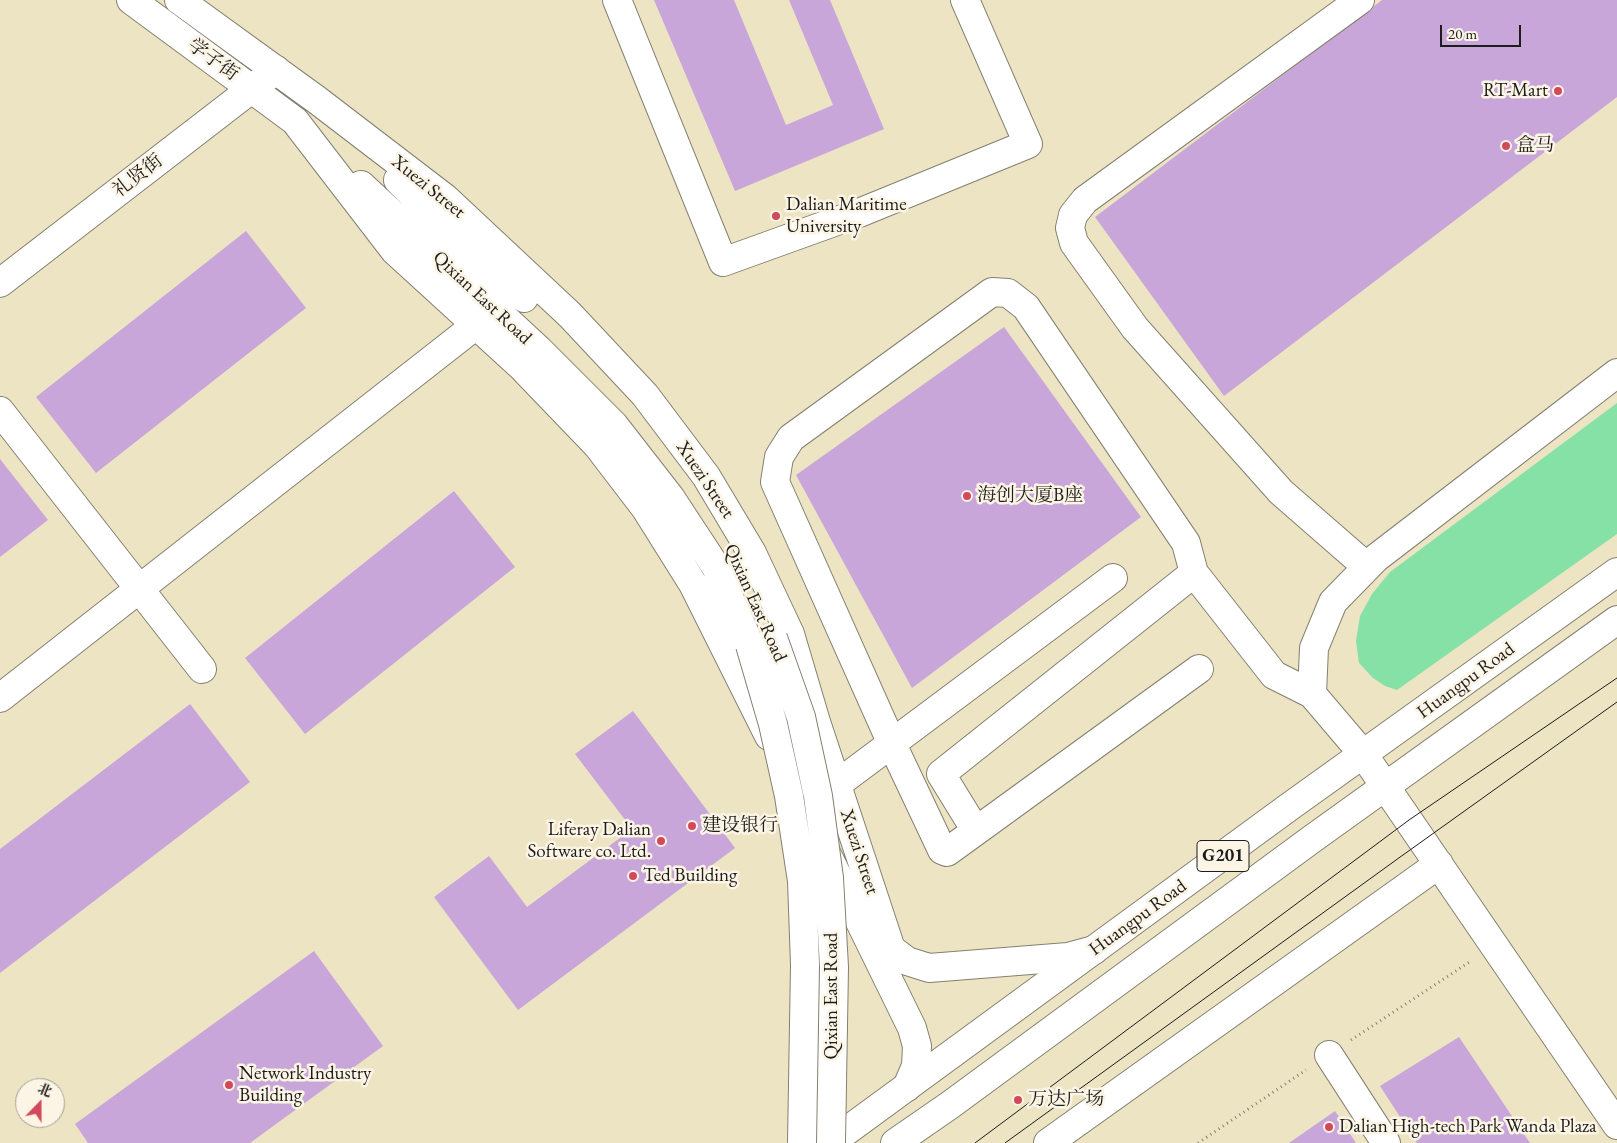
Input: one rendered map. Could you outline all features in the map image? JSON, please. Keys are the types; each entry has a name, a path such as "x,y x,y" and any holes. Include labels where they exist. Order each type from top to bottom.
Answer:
{"main road":[{"name":"学子街","path":"131,0 296,121"},
{"name":"Xuezi Street","path":"179,0 318,100 445,198 570,315 645,395 706,476 752,553 790,634 836,785 891,949 907,961 929,968 1068,957 1094,950"},
{"path":"617,0 723,262 859,213 1028,144 965,0"},
{"path":"1360,0 1085,200 1073,215 1070,228 1074,242 1135,328 1280,492 1367,567"},
{"name":"礼贤街","path":"0,283 276,70"},
{"name":"Qixian East Road","path":"318,100 431,213 556,327 635,407 689,479 736,554 762,641 774,724 789,796 802,881 805,965 802,1143"},
{"name":"Xuezi Street","path":"296,121 396,251 523,368 597,445 646,510 693,584 912,1028 917,1046 916,1066 907,1087"},
{"name":"Qixian East Road","path":"296,121 412,233 539,350 614,425 670,497 762,641 801,717 818,796 829,878 834,966 831,1143"},
{"path":"1199,669 947,852 942,850 892,744 775,482 779,457 791,438 992,292 1008,292 1026,307 1186,543 1194,573 1274,675 1312,694 1364,754 1617,1125"},
{"path":"0,698 476,325"},
{"path":"1312,694 1314,648 1332,602 1367,567 1617,373"},
{"path":"0,411 202,669"},
{"name":"Huangpu Road","path":"831,1143 1094,950 1617,572"},
{"path":"976,831 941,774 1194,573"},
{"path":"836,785 1113,578"},
{"name":"Huangpu Road","path":"895,1143 1617,620"},
{"path":"1048,1143 1439,864"},
{"path":"1329,1055 1386,1143"}],"green space":[{"path":"1617,403 1617,534 1397,690 1385,686 1373,678 1359,663 1356,641 1360,616 1372,594 1390,572"}],"building":[{"path":"654,0 734,0 786,125 833,105 789,0 830,0 884,129 735,191"},
{"path":"1382,0 1617,0 1617,97 1224,396 1095,217"},
{"path":"246,231 306,308 96,473 36,397"},
{"name":"海创大厦B座","path":"1004,327 1141,517 912,688 796,475"},
{"path":"0,459 48,520 0,557"},
{"path":"454,491 515,567 305,734 245,658"},
{"path":"190,704 250,782 0,973 0,849"},
{"name":"Ted Building","path":"633,711 735,848 518,1010 434,897 489,856 527,907 632,829 575,754"},
{"name":"Network Industry Building","path":"314,951 383,1046 250,1143 88,1143 75,1124"},
{"path":"1459,1037 1530,1143 1417,1143 1380,1086"},
{"name":"Dalian High-tech Park Wanda Plaza","path":"1335,1111 1356,1143 1289,1143"}],"tram line":[{"path":"975,1143 1409,820 1617,678"},
{"path":"1005,1143 1617,702"}],"place":[{"name":"RT-Mart","path":"1558,91"},
{"name":"盒马","path":"1506,146"},
{"name":"Dalian Maritime University","path":"776,216"},
{"name":"海创大厦B座","path":"967,496"},
{"name":"建设银行","path":"692,826"},
{"name":"Liferay Dalian Software co. Ltd.","path":"661,841"},
{"name":"Ted Building","path":"633,876"},
{"name":"Network Industry Building","path":"229,1085"},
{"name":"万达广场","path":"1018,1100"},
{"name":"Dalian High-tech Park Wanda Plaza","path":"1329,1127"}]}
